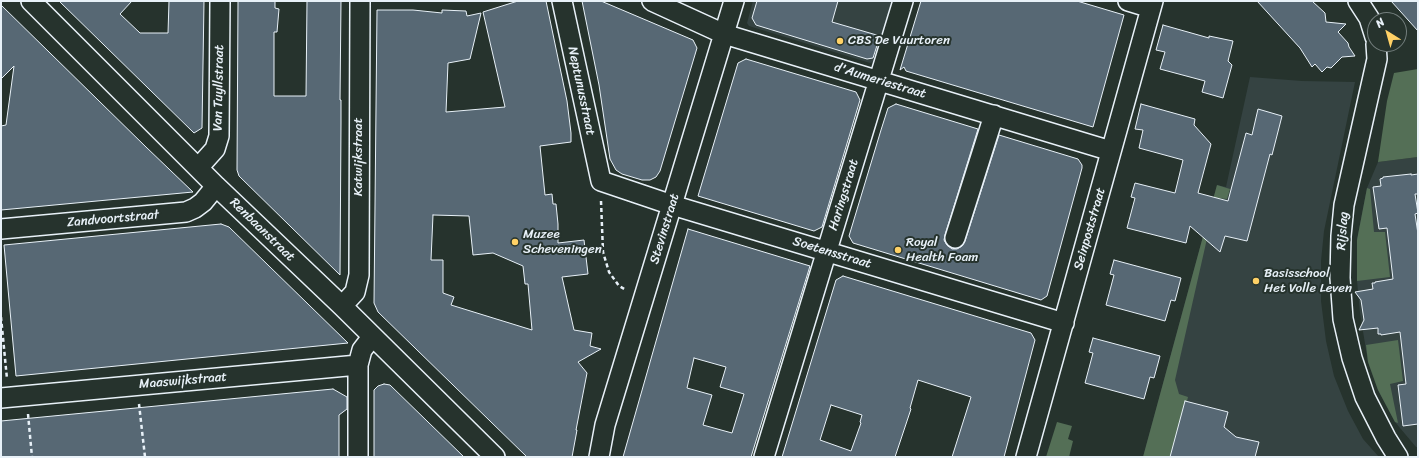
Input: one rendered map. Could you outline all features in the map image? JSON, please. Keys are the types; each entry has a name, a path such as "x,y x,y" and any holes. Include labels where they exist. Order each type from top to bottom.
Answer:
{"street":[{"name":"Renbaanstraat","path":"31,1 216,186 342,306 495,457"},
{"name":"Van Tuyllstraat","path":"198,168 215,149 219,136 220,1"},
{"name":"Katwijkstraat","path":"342,306 355,292 359,275 360,1"},
{"name":"Neptunusstraat","path":"562,1 601,182"},
{"name":"d'Aumeriestraat","path":"652,1 724,34 1111,151"},
{"name":"Stevinstraat","path":"599,457 606,425 734,1"},
{"name":"Haringstraat","path":"764,457 903,1"},
{"path":"1128,1 1152,5"},
{"path":"1358,1 1367,15"},
{"name":"Seinpoststraat","path":"1026,457 1152,5"},
{"name":"Rijslag","path":"1376,52 1376,59 1344,205 1341,236 1340,278 1343,318 1354,364 1365,397 1386,438 1398,457"},
{"path":"956,238 994,115"},
{"name":"Soetensstraat","path":"601,182 672,205 1064,323"},
{"name":"Zandvoortstraat","path":"1,229 186,212 203,202 216,186"},
{"path":"358,457 358,365 362,350 372,337"},
{"name":"Maaswijkstraat","path":"12,397 358,365"}],"path":[{"path":"601,182 603,252 609,272 619,286 643,302"},
{"path":"1,317 12,397 32,457"},
{"path":"137,385 145,457"}],"shaded area":[{"name":"CBS De Vuurtoren","path":"753,1 897,1 877,61 870,63 749,26 747,23"},
{"name":"Basisschool Het Volle Leven","path":"1250,77 1302,81 1355,82 1324,231 1321,261 1321,301 1326,341 1334,376 1348,411 1363,439 1379,457 1143,457 1217,185 1226,187"},
{"path":"1418,157 1418,447 1416,447 1395,422 1378,390 1368,362 1360,313 1357,281 1357,240 1367,188 1378,162"}],"green space":[{"path":"1418,69 1418,157 1378,162 1387,101 1394,73"},
{"path":"1217,185 1230,189 1227,199 1217,198 1175,380 1179,394 1188,397 1173,457 1143,457"},
{"path":"1367,188 1370,189 1374,232 1385,232 1390,277 1357,281 1357,240"},
{"path":"1398,340 1403,381 1390,384 1398,423 1395,422 1378,390 1368,362 1366,345"},
{"path":"1057,422 1072,426 1068,439 1073,441 1069,457 1046,457"}],"building":[{"path":"59,1 132,1 120,14 140,33 168,33 169,1 204,1 202,128 194,133"},
{"path":"238,1 275,1 275,8 279,9 277,32 274,32 274,96 306,96 307,1 341,1 340,275 239,176 237,170"},
{"path":"518,1 546,1 567,101 571,142 540,146 545,195 552,194 553,204 556,204 558,243 584,240 588,274 562,277 574,330 592,333 590,346 601,349 578,362 587,373 572,457 527,457 378,312 374,303 377,10 413,10 442,13 442,10 466,11 467,16 481,13 470,59 448,63 446,112 505,107 483,12","holes":["433,215 469,216 473,255 493,253 523,266 525,284 528,284 532,330 451,305 454,297 443,293 443,260 431,260"]},
{"path":"582,1 601,1 693,40 697,48 660,171 656,177 650,180 642,180 622,174 616,170 610,159 599,85"},
{"name":"CBS De Vuurtoren","path":"757,1 838,1 832,22 880,36 873,58 867,59 756,25 752,18"},
{"path":"921,1 1077,1 1124,15 1093,127 906,71 904,67 900,70"},
{"path":"1257,1 1312,1 1325,13 1326,22 1346,24 1338,32 1348,43 1355,56 1342,57 1331,68 1327,67 1322,72 1315,64 1312,67 1300,48"},
{"path":"1391,1 1418,1 1418,31 1407,19 1407,12 1401,12"},
{"path":"1,5 193,192 1,210 1,126 6,125 14,66 1,79"},
{"path":"1163,25 1209,38 1209,36 1233,41 1228,61 1232,65 1223,98 1202,92 1205,81 1160,69 1165,52 1156,50"},
{"path":"746,59 856,92 860,100 822,227 814,231 698,196 738,63"},
{"path":"896,104 978,129 945,235 944,240 952,249 957,249 962,246 965,241 999,135 1078,159 1082,165 1082,168 1047,296 1041,300 853,243 849,236 881,130 888,108"},
{"path":"1141,104 1195,119 1194,125 1211,144 1198,193 1228,201 1246,133 1252,135 1258,109 1282,116 1272,155 1270,154 1247,241 1225,236 1220,252 1190,226 1186,243 1127,228 1135,198 1131,197 1135,183 1175,193 1183,160 1139,148 1143,130 1135,129"},
{"path":"1418,174 1418,194 1415,194 1418,213 1415,214 1418,234 1418,424 1403,426 1398,385 1406,384 1400,332 1381,335 1378,334 1378,328 1359,330 1364,320 1361,300 1355,292 1373,289 1372,283 1393,279 1387,228 1379,229 1373,187 1381,186 1380,179 1383,177"},
{"path":"221,224 229,227 348,343 16,376 4,245"},
{"path":"688,229 810,266 751,457 623,457","holes":["694,358 726,367 720,387 744,394 732,433 703,425 712,395 687,388"]},
{"path":"1114,260 1181,278 1175,301 1171,300 1165,321 1106,305 1114,275 1110,274"},
{"path":"843,276 1031,333 1035,340 1004,457 952,457 971,397 918,380 910,408 911,409 895,457 782,457 836,280","holes":["831,405 862,415 861,423 851,451 820,440"]},
{"path":"1093,338 1160,356 1154,378 1150,377 1144,399 1085,383 1093,353 1089,352"},
{"path":"384,384 390,385 464,457 374,457 374,390 378,386"},
{"path":"333,389 347,397 347,409 339,415 339,457 1,457 1,421"},
{"path":"1185,401 1228,412 1224,427 1236,437 1259,442 1255,457 1170,457"}],"place":[{"name":"CBS De Vuurtoren","path":"840,41"},
{"name":"Muzee Scheveningen","path":"515,242"},
{"name":"Royal Health Foam","path":"898,250"},
{"name":"Basisschool Het Volle Leven","path":"1256,281"}]}
